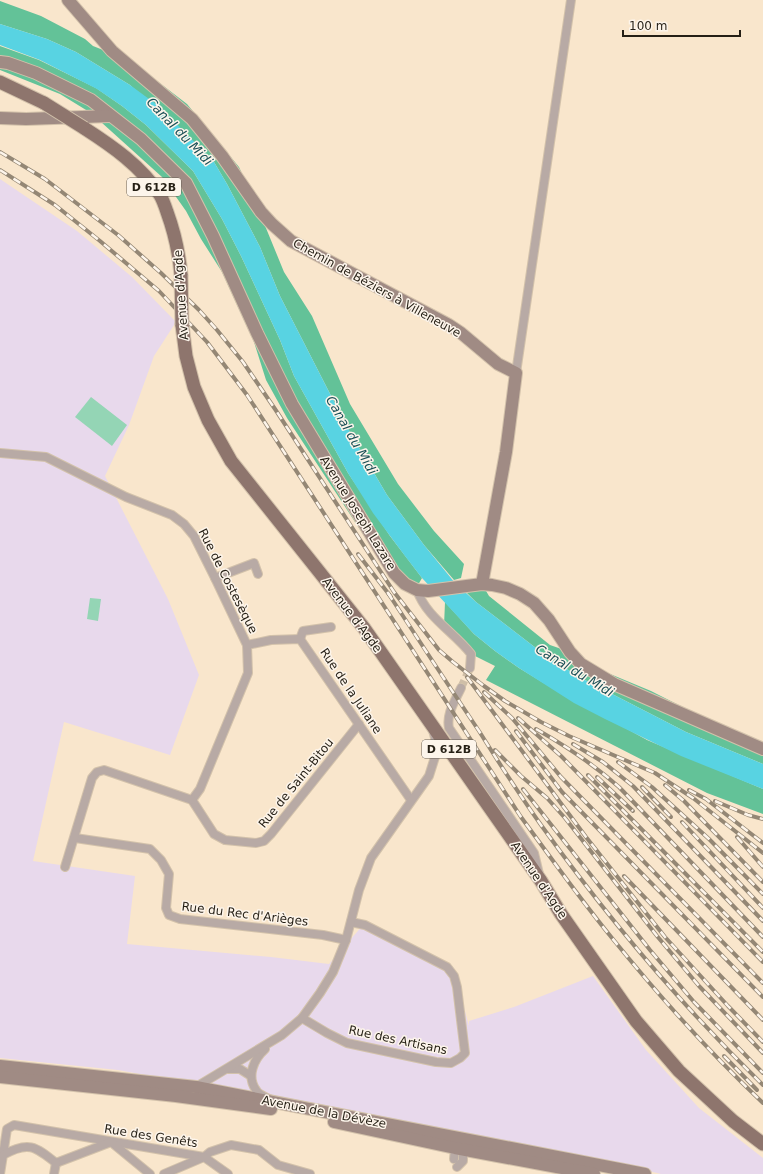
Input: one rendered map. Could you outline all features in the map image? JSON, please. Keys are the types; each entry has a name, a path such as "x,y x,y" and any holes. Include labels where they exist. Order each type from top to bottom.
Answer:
{"main road":[{"name":"Chemin de Béziers à Villeneuve","path":"68,0 112,51 192,119 222,156 260,212 291,241 449,325 461,333 498,364 516,373"},
{"name":"Avenue Joseph Lazare","path":"0,62 8,63 36,73 91,100 141,139 186,184 213,236 257,333 292,404 394,573 405,584 423,590"},
{"name":"Avenue d'Agde","path":"0,82 44,103 115,148 143,174 161,196 175,232 179,252 182,326 186,356 194,387 208,420 232,461 364,628 636,1020 679,1071 732,1121 763,1144"},
{"path":"0,118 26,119 110,116"},
{"path":"477,585 506,452 516,373"},
{"path":"423,590 492,585 506,588 520,594 534,603 549,620 570,652 581,664 614,684 763,749"},
{"name":"Avenue de la Dévèze","path":"0,1066 255,1094 274,1102 645,1174"},
{"name":"Avenue de la Dévèze","path":"0,1077 176,1096 273,1110 428,1142 458,1157 508,1157 594,1174"}],"street":[{"path":"516,373 571,0"},
{"name":"Rue de Costesèque","path":"0,453 46,458 126,497 172,515 184,524 194,536 247,645 248,673 200,789 192,800"},
{"path":"215,578 254,562 258,574"},
{"path":"423,590 419,596 428,611 465,646 471,654 470,668"},
{"path":"247,645 271,640 300,639 303,630 331,627"},
{"name":"Rue de la Juliane","path":"300,639 411,800"},
{"path":"461,688 448,716 447,721 449,728 534,853 541,881"},
{"name":"Rue de Saint-Bitou","path":"192,800 214,834 224,840 256,843 264,841 272,834 359,724"},
{"path":"196,1087 282,1035 302,1018 320,993 333,972 346,940 359,890 371,858 411,800 430,776 435,757 435,738 432,724"},
{"path":"65,867 92,778 97,772 104,770 192,800"},
{"name":"Rue du Rec d'Arièges","path":"75,838 150,849 161,860 169,874 166,908 169,915 174,917 180,919 316,934 346,940"},
{"name":"Rue des Artisans","path":"302,1018 327,1033 346,1042 361,1046 436,1062 451,1063 465,1053 457,987 454,976 447,967 365,925 351,922"},
{"path":"176,1096 193,1094 246,1103 252,1101 255,1094 251,1076 253,1065 261,1053 271,1043"},
{"path":"227,1069 240,1069 251,1076"},
{"name":"Rue des Genêts","path":"3,1155 7,1129 14,1125 204,1156 210,1152 231,1145 260,1150 278,1165 310,1174"},
{"path":"401,1127 426,1138 458,1157 494,1150 520,1150"},
{"path":"56,1163 111,1142 150,1174"},
{"path":"0,1174 3,1155 15,1148 29,1146 40,1150 56,1163"},
{"path":"164,1174 204,1156 228,1174"},
{"path":"54,1174 56,1163"}],"shaded area":[{"path":"0,179 77,231 132,277 176,322 154,356 129,425 105,476 168,599 199,675 170,755 64,722 33,861 135,876 127,944 271,957 329,964 364,924 453,967 469,1026 469,1021 514,1007 593,976 646,1050 699,1108 763,1158 763,1174 661,1174 412,1123 118,1070 0,1058"}],"green space":[{"path":"0,1 41,16 85,39 93,46 131,61 187,104 239,167 284,272 312,316 350,404 398,484 434,531 464,564 461,578 454,580 424,545 387,495 347,427 280,296 260,247 214,162 130,85 76,52 47,39 0,24"},
{"path":"0,46 39,60 96,88 146,125 193,171 222,219 241,256 280,340 294,376 348,473 390,536 422,578 418,585 407,585 376,554 287,418 266,380 254,342 222,272 201,239 186,211 162,177 91,113 60,94 0,70"},
{"path":"91,397 127,425 112,446 75,417"},
{"path":"482,584 489,596 550,645 570,652 591,666 651,691 763,746 763,764 686,732 583,679 552,660 476,602 465,591"},
{"path":"90,598 101,599 98,621 87,619"},
{"path":"445,602 474,634 519,668 542,682 647,740 763,789 763,814 707,793 486,680 495,666 471,654 444,626"}],"water":[{"name":"Canal du Midi","path":"0,24 47,39 76,52 130,85 160,107 214,162 260,247 280,296 347,427 387,495 424,545 455,583 476,602 552,660 583,679 686,732 763,764 763,789 681,756 574,703 519,668 474,634 422,578 373,513 348,473 294,376 280,340 241,256 222,219 193,171 146,125 97,89 40,60 0,45"}],"tunnel":[{"path":"461,688 470,668"}],"railway":[{"path":"0,152 45,179 118,235 161,273 217,330 243,362 275,409 394,592 439,650 505,701 541,722 569,736 655,773 693,798 763,853"},
{"path":"0,170 55,205 100,241 159,291 207,342 247,395 521,817 577,893 630,960 704,1044 763,1103"},
{"path":"358,554 391,597"},
{"path":"388,593 517,790 566,859 646,960 703,1024 763,1085"},
{"path":"467,677 586,837 665,937 763,1042"},
{"path":"484,692 512,718 561,777 763,983"},
{"path":"518,718 561,756 763,962"},
{"path":"536,729 579,756 619,787 763,937"},
{"path":"516,731 562,792 763,997"},
{"path":"573,744 603,762 633,786 763,921"},
{"path":"495,750 521,776 547,798 565,818 657,936 699,986 763,1053"},
{"path":"618,762 652,787 709,839 763,894"},
{"path":"588,775 763,952"},
{"path":"597,777 633,811"},
{"path":"665,785 684,801 763,882"},
{"path":"642,787 671,817"},
{"path":"523,789 650,950 694,1002 763,1073"},
{"path":"689,790 706,799 763,843"},
{"path":"715,801 748,815 763,819"},
{"path":"682,822 763,908"},
{"path":"737,837 763,867"},
{"path":"624,876 763,1020"},
{"path":"724,1056 757,1090"}]}
